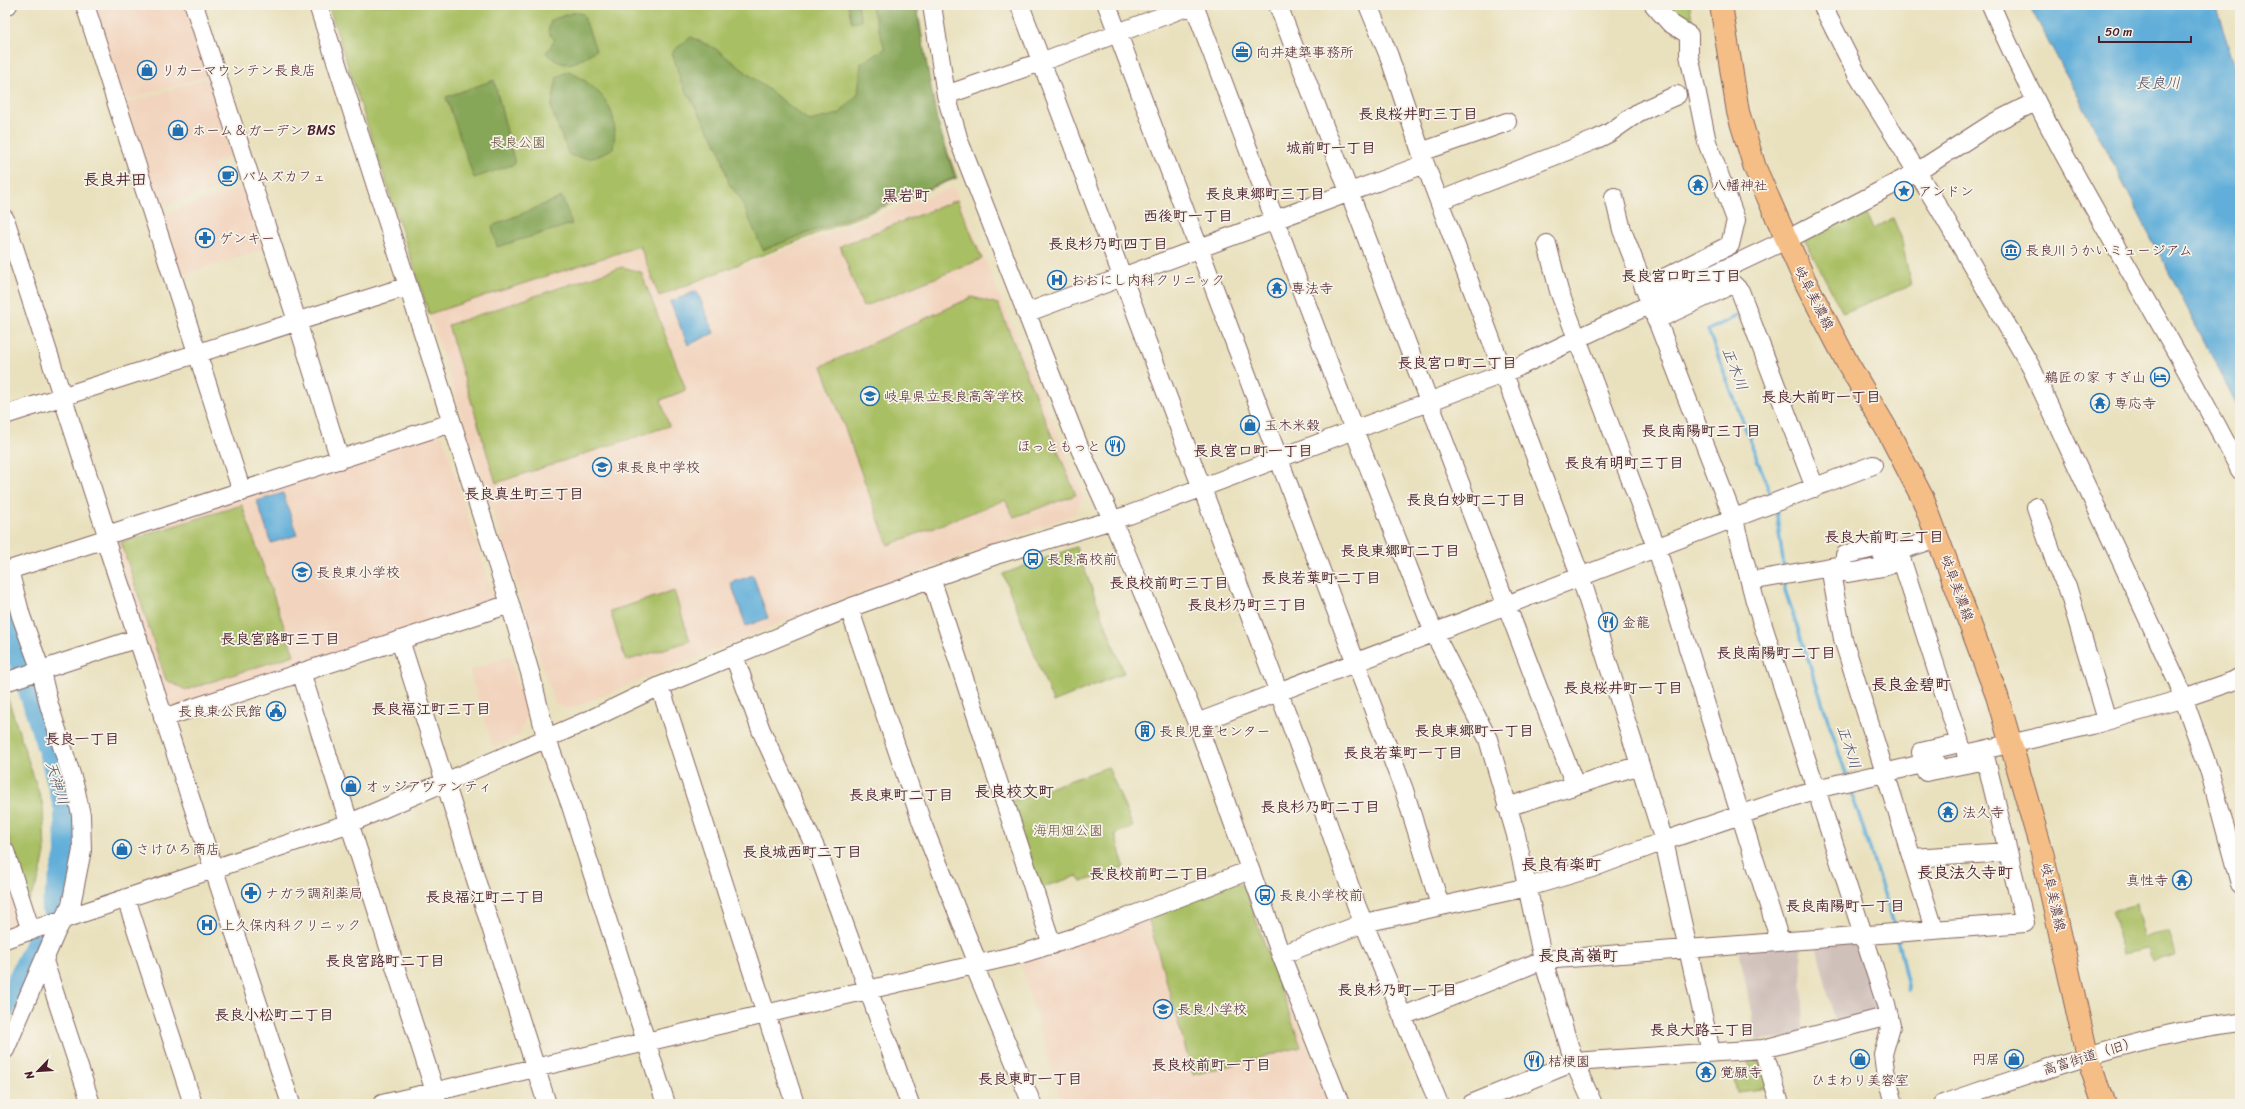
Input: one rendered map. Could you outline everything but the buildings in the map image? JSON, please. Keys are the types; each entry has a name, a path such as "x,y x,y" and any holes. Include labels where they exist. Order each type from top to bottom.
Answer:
{"main road":[{"name":"岐阜美濃線","path":"1721,5 1738,112 1755,168 1786,240 1847,362 1890,435 1923,499 1995,688 2012,743 2046,867 2087,1055 2104,1104"}],"street":[{"path":"85,5 242,492"},
{"path":"194,5 297,321 340,460"},
{"path":"318,5 451,424 510,604 531,676 546,737 573,811 666,1104"},
{"path":"932,5 946,95 959,140 1080,449 1112,519 1197,723 1281,955 1340,1104"},
{"path":"1020,5 1279,692 1364,923 1440,1104"},
{"path":"1107,5 1404,790 1440,905"},
{"path":"946,95 1041,62 1193,5 1354,430 1434,633 1488,739 1528,887 1542,960 1574,1062 1593,1104"},
{"path":"1278,5 1429,402 1505,607 1575,785"},
{"path":"1368,5 1389,56 1423,158 1581,578 1664,841 1711,1052"},
{"path":"1644,288 1730,245 1736,220 1707,142 1689,56 1689,36 1670,23 1654,5"},
{"path":"1822,5 1858,76 1917,172 2030,367 2178,683 2210,773 2240,884"},
{"path":"1991,5 2035,102 2103,227 2168,336 2240,470"},
{"path":"1439,201 1595,140 1609,133 1639,112 1677,95"},
{"path":"1653,313 1786,240 1917,172 1993,123 2035,102"},
{"path":"1026,313 1348,192 1507,122"},
{"path":"1614,197 1622,230 1734,520 1750,581 1889,1016 1891,1026 1884,1054 1885,1070 1894,1104"},
{"path":"5,219 163,718 291,1104"},
{"path":"1547,244 1559,291 1657,549 1742,815 1780,941"},
{"path":"5,939 350,823 446,782 660,686 849,608 996,555 1112,519 1202,487 1505,373 1577,338 1653,313 1733,284 1740,291 1815,488"},
{"path":"5,415 408,286"},
{"path":"5,1050 60,921 70,905 82,850 81,815 21,616 9,570 451,424"},
{"path":"1197,723 1734,520 1873,465"},
{"path":"2036,507 2058,570 2067,586 2108,720"},
{"path":"1750,581 1837,566 1888,554 1938,538"},
{"path":"1887,545 1845,555 1837,566 1843,639 1934,929"},
{"path":"1403,1016 1542,960 2025,923 1986,760 1926,772 1921,752 1960,743 1902,561 1883,567 1848,573 1837,566"},
{"path":"931,578 1052,945"},
{"path":"163,718 510,604"},
{"path":"849,608 922,824 976,965 1032,1104"},
{"path":"10,681 138,638"},
{"path":"400,640 547,1104"},
{"path":"734,656 761,730 820,858 910,1104"},
{"path":"302,672 437,1098"},
{"path":"1281,955 1364,923 1440,905 1528,887 1592,868 1664,841 1816,789 2108,720 2183,698 2233,681 2240,677"},
{"path":"660,686 795,1104"},
{"path":"1506,807 1640,765"},
{"path":"1912,858 2008,852"},
{"path":"7,861 32,931"},
{"path":"382,1104 437,1098 535,1067 766,1016 1052,945 1250,870"},
{"path":"126,898 193,1104"},
{"path":"44,961 91,1104"},
{"path":"1471,1104 1574,1062 1764,1049 1889,1016"},
{"name":"高富街道（旧）","path":"1943,1104 2087,1055 2134,1042 2240,1022"},
{"path":"1764,1049 1780,1104"}],"shaded area":[{"path":"92,5 189,5 210,75 122,101"},
{"name":"ホーム＆ガーデン BMS","path":"208,78 232,156 213,163 221,188 158,207 124,104"},
{"path":"954,187 1083,496 1075,514 787,620 570,709 555,704 429,314 640,246 660,296"},
{"name":"ゲンキー","path":"243,188 262,249 176,277 157,216"},
{"name":"長良東小学校","path":"436,434 443,437 494,600 167,711 114,538"},
{"path":"510,656 527,715 519,736 493,747 469,671"},
{"path":"5,874 19,915 16,922 5,926"},
{"name":"長良小学校","path":"1244,881 1270,957 1330,1104 1062,1104 1020,961"},
{"path":"1857,939 1881,1011 1836,1025 1816,944"},
{"path":"1801,946 1804,1034 1757,1042 1739,950"}],"green space":[{"name":"長良公園","path":"328,5 917,5 935,117 957,178 659,296 640,246 429,314"},
{"path":"848,5 858,5 861,21 852,23"},
{"path":"871,5 916,5 937,120 955,178 763,250 740,198 729,184 719,148 681,82 672,52 691,37 716,49 809,121 839,114 858,94 861,63 885,49"},
{"path":"1667,5 1690,5 1693,30 1672,18"},
{"path":"575,12 583,14 596,50 576,62 566,64 553,59 546,53 555,40 548,32 551,20"},
{"path":"569,71 599,93 611,111 615,134 613,148 596,157 582,158 569,155 551,109 557,77"},
{"path":"494,80 515,164 474,178 446,97"},
{"path":"562,197 572,224 497,247 492,226"},
{"path":"957,200 982,259 863,307 840,246"},
{"path":"1864,209 1873,229 1893,218 1901,237 1911,285 1843,313 1804,239"},
{"path":"622,267 641,272 686,390 661,400 669,426 496,483 448,325"},
{"path":"972,297 998,304 1076,495 1014,517 1005,500 888,545 822,366"},
{"path":"242,505 294,655 186,690 166,680 121,542"},
{"path":"1076,547 1124,673 1053,702 1003,574"},
{"path":"674,591 690,641 626,661 610,611"},
{"path":"5,690 43,805 45,853 39,879 29,901 5,826"},
{"name":"海用畑公園","path":"1108,767 1133,827 1115,834 1124,867 1082,882 1077,876 1037,889 1009,802"},
{"path":"1234,882 1244,886 1301,1047 1193,1075 1148,917"},
{"path":"2137,904 2143,937 2169,931 2176,955 2152,961 2148,949 2122,954 2113,911"},
{"path":"1746,1057 1760,1061 1770,1088 1737,1092 1733,1074 1750,1067"}],"water":[{"name":"長良川","path":"2029,5 2215,5 2240,82 2240,411 2086,111"},
{"path":"697,291 714,333 688,345 670,302"},
{"path":"283,493 297,535 271,543 257,501"},
{"path":"753,575 768,618 746,626 731,583"}],"waterway":[{"name":"正木川","path":"1743,313 1708,330 1772,498"},
{"name":"正木川","path":"1776,509 1784,569"},
{"name":"正木川","path":"1783,580 1847,777"},
{"name":"天神川","path":"5,616 52,761 65,810 66,854 52,908"},
{"name":"正木川","path":"1850,787 1895,928"},
{"name":"正木川","path":"1897,938 1909,990"},
{"name":"天神川","path":"5,1007 37,941"}],"place":[{"name":"向井建築事務所","path":"1242,52"},
{"name":"リカーマウンテン長良店","path":"147,70"},
{"name":"ホーム＆ガーデン BMS","path":"178,130"},
{"name":"バムズカフェ","path":"228,176"},
{"name":"八幡神社","path":"1698,185"},
{"name":"アンドン","path":"1904,191"},
{"name":"ゲンキー","path":"205,238"},
{"name":"長良川うかいミュージアム","path":"2011,250"},
{"name":"おおにし内科クリニック","path":"1057,280"},
{"name":"専法寺","path":"1277,288"},
{"name":"鵜匠の家 すぎ山","path":"2160,377"},
{"name":"岐阜県立長良高等学校","path":"870,396"},
{"name":"専応寺","path":"2100,403"},
{"name":"玉木米穀","path":"1250,425"},
{"name":"ほっともっと","path":"1115,446"},
{"name":"東長良中学校","path":"602,467"},
{"name":"長良高校前","path":"1033,559"},
{"name":"長良東小学校","path":"302,572"},
{"name":"金龍","path":"1608,622"},
{"name":"長良東公民館","path":"276,711"},
{"name":"長良児童センター","path":"1145,731"},
{"name":"オッジアヴァンティ","path":"351,786"},
{"name":"法久寺","path":"1948,812"},
{"name":"さけひろ商店","path":"122,849"},
{"name":"真性寺","path":"2182,880"},
{"name":"ナガラ調剤薬局","path":"251,893"},
{"name":"長良小学校前","path":"1265,895"},
{"name":"上久保内科クリニック","path":"207,925"},
{"name":"長良小学校","path":"1163,1009"},
{"name":"ひまわり美容室","path":"1860,1059"},
{"name":"円居","path":"2014,1059"},
{"name":"桔梗園","path":"1534,1061"},
{"name":"覚願寺","path":"1706,1072"}],"district":[{"name":"長良桜井町三丁目","path":"1418,114"},
{"name":"城前町一丁目","path":"1331,148"},
{"name":"長良井田","path":"115,179"},
{"name":"長良東郷町三丁目","path":"1265,194"},
{"name":"黒岩町","path":"906,195"},
{"name":"西後町一丁目","path":"1188,216"},
{"name":"長良杉乃町四丁目","path":"1108,244"},
{"name":"長良宮口町三丁目","path":"1681,276"},
{"name":"長良宮口町二丁目","path":"1457,363"},
{"name":"長良大前町一丁目","path":"1821,397"},
{"name":"長良南陽町三丁目","path":"1701,431"},
{"name":"長良宮口町一丁目","path":"1253,451"},
{"name":"長良有明町三丁目","path":"1624,463"},
{"name":"長良真生町三丁目","path":"524,494"},
{"name":"長良白妙町二丁目","path":"1466,500"},
{"name":"長良大前町二丁目","path":"1884,537"},
{"name":"長良東郷町二丁目","path":"1400,551"},
{"name":"長良若葉町二丁目","path":"1321,578"},
{"name":"長良校前町三丁目","path":"1169,583"},
{"name":"長良杉乃町三丁目","path":"1247,605"},
{"name":"長良宮路町三丁目","path":"280,639"},
{"name":"長良南陽町二丁目","path":"1776,653"},
{"name":"長良金碧町","path":"1911,684"},
{"name":"長良桜井町一丁目","path":"1623,688"},
{"name":"長良福江町三丁目","path":"431,709"},
{"name":"長良東郷町一丁目","path":"1474,731"},
{"name":"長良一丁目","path":"82,739"},
{"name":"長良若葉町一丁目","path":"1403,753"},
{"name":"長良校文町","path":"1014,791"},
{"name":"長良東町二丁目","path":"901,795"},
{"name":"長良杉乃町二丁目","path":"1320,807"},
{"name":"長良城西町二丁目","path":"802,852"},
{"name":"長良有楽町","path":"1561,864"},
{"name":"長良法久寺町","path":"1965,872"},
{"name":"長良校前町二丁目","path":"1149,874"},
{"name":"長良福江町二丁目","path":"485,897"},
{"name":"長良南陽町一丁目","path":"1845,906"},
{"name":"長良高嶺町","path":"1578,955"},
{"name":"長良宮路町二丁目","path":"385,961"},
{"name":"長良杉乃町一丁目","path":"1397,990"},
{"name":"長良小松町二丁目","path":"274,1015"},
{"name":"長良大路二丁目","path":"1702,1030"},
{"name":"長良校前町一丁目","path":"1211,1065"},
{"name":"長良東町一丁目","path":"1030,1079"}]}
